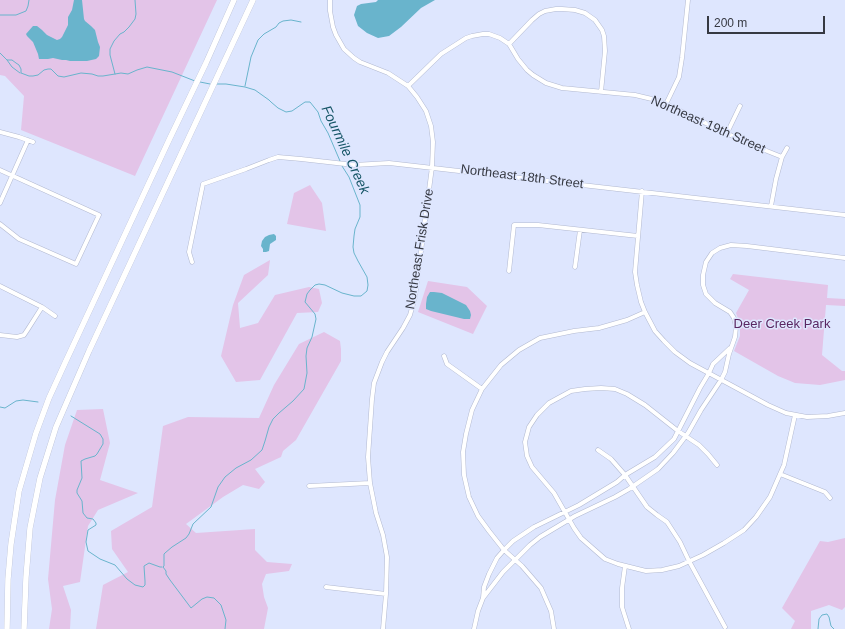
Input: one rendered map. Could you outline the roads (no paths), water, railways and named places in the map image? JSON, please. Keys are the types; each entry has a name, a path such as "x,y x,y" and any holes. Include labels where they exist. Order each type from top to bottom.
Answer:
{"highway":[{"path":"7,629 11,544 20,491 36,432 65,363 206,63 234,0"},
{"path":"24,629 30,528 40,478 56,427 89,351 253,0"}],"street":[{"name":"Northeast Frisk Drive","path":"330,0 330,12 333,27 340,42 349,53 360,62 388,73 408,86 422,104 429,119 433,142 432,167 413,306 403,328 382,362 374,383 372,399 368,457 370,483 387,557 383,629"},
{"path":"666,104 676,86 679,77 688,0"},
{"path":"509,44 532,20 545,11 562,9 575,10 585,13 595,20 604,36 605,51 601,92"},
{"name":"Northeast 19th Street","path":"408,86 440,54 466,38 478,34 489,34 500,38 509,44 527,70 540,79 555,86 646,97 666,104 782,158"},
{"path":"726,133 740,106"},
{"path":"0,132 34,142"},
{"path":"0,203 28,140"},
{"path":"771,206 776,179 782,158 787,148"},
{"name":"Northeast 18th Street","path":"192,262 189,252 203,184 278,157 301,158 322,162 354,164 389,163 432,167 845,215"},
{"path":"0,170 99,215 76,264 19,239 0,224"},
{"path":"642,191 636,272 641,302 645,312 655,331 664,341 675,352 690,362 768,405 786,413 807,417 828,416 845,413"},
{"path":"509,271 514,225 538,225 638,236"},
{"path":"575,267 580,230"},
{"path":"483,598 499,578 530,545 540,537 570,519 615,497 658,469 686,436 726,372 735,337 736,327 734,318 730,312 715,303 706,294 703,285 703,275 706,262 712,253 720,248 731,245 845,258"},
{"path":"0,286 42,307 55,316"},
{"path":"0,335 17,337 24,335 42,307"},
{"path":"554,629 551,611 541,588 534,578 504,550 489,532 478,516 469,497 464,475 463,452 472,410 482,389 501,365 519,350 540,338 574,331 599,328 627,320 645,312"},
{"path":"474,629 489,574 497,558 504,550 513,541 534,527 565,512 617,482 625,475 655,457 674,438 713,364 732,346"},
{"path":"444,356 447,364 482,389"},
{"path":"717,465 699,445 678,431 645,405 627,394 615,389 585,388 571,391 549,403 528,427 525,442 527,456 532,467 554,493 581,538 605,558 625,566 646,571 662,570 679,566 703,555 744,530 756,517 770,497 784,465 795,415"},
{"path":"598,450 611,459 625,475 647,508 667,522 680,542 725,627"},
{"path":"780,474 825,492 830,498"},
{"path":"309,486 370,483"},
{"path":"625,566 622,588 622,607 628,629"},
{"path":"326,587 386,594"}],"water":[{"path":"74,0 82,0 84,19 95,30 100,47 99,56 96,59 87,61 70,61 53,58 39,59 33,42 26,34 33,26 37,26 47,35 57,40 60,39 68,25 68,17 72,10"},
{"path":"378,0 435,0 421,8 389,36 378,38 367,33 358,26 354,15 357,6 376,2"},
{"path":"274,234 276,236 276,240 270,244 269,251 263,252 261,246 262,241 265,237"},
{"path":"430,292 442,293 466,305 470,311 470,319 464,319 426,309 427,297"}],"waterway":[{"name":"Fourmile Creek","path":"0,15 16,15 26,11 29,0"},
{"path":"115,74 110,49 114,41 135,19 135,0"},
{"path":"245,86 251,57 258,40 283,21 291,20 301,22"},
{"name":"Fourmile Creek","path":"0,53 7,60 12,60 19,65 21,73 29,76 38,75 44,70 48,69 51,69 58,76 64,77 81,73 103,76 121,73 128,74 147,67 172,72 195,81"},
{"path":"7,60 12,67 20,73"},
{"name":"Fourmile Creek","path":"200,82 210,84"},
{"name":"Fourmile Creek","path":"216,84 226,84 255,90 278,108 286,112 292,111 305,102 310,102 318,112 340,161"},
{"name":"Fourmile Creek","path":"225,629 226,620 221,605 214,598 207,597 202,599 191,608 166,574 163,567 164,554 186,538 193,524 211,507 218,487 225,477 236,468 251,460 262,450 273,419 304,389 307,373 307,348 312,337 316,319 315,314 305,302 307,294 310,290 315,285 319,284 354,296 361,296 367,291 367,277 354,253 353,247 355,229 360,217 360,205 349,177 342,166"},
{"path":"0,407 5,408 16,401 23,400 38,402"},
{"path":"71,416 100,434 103,439 103,444 97,454 81,461 82,478 77,490 77,493 82,501 83,513 87,518 93,519 96,523 96,525 88,530 86,542 88,551 100,559 115,565 127,579 135,585 143,587 145,585 144,566 149,563 162,567"},
{"path":"818,629 819,619 822,615 827,614 831,626 834,629"}],"park label":[{"name":"Deer Creek Park","path":"782,324"}]}
